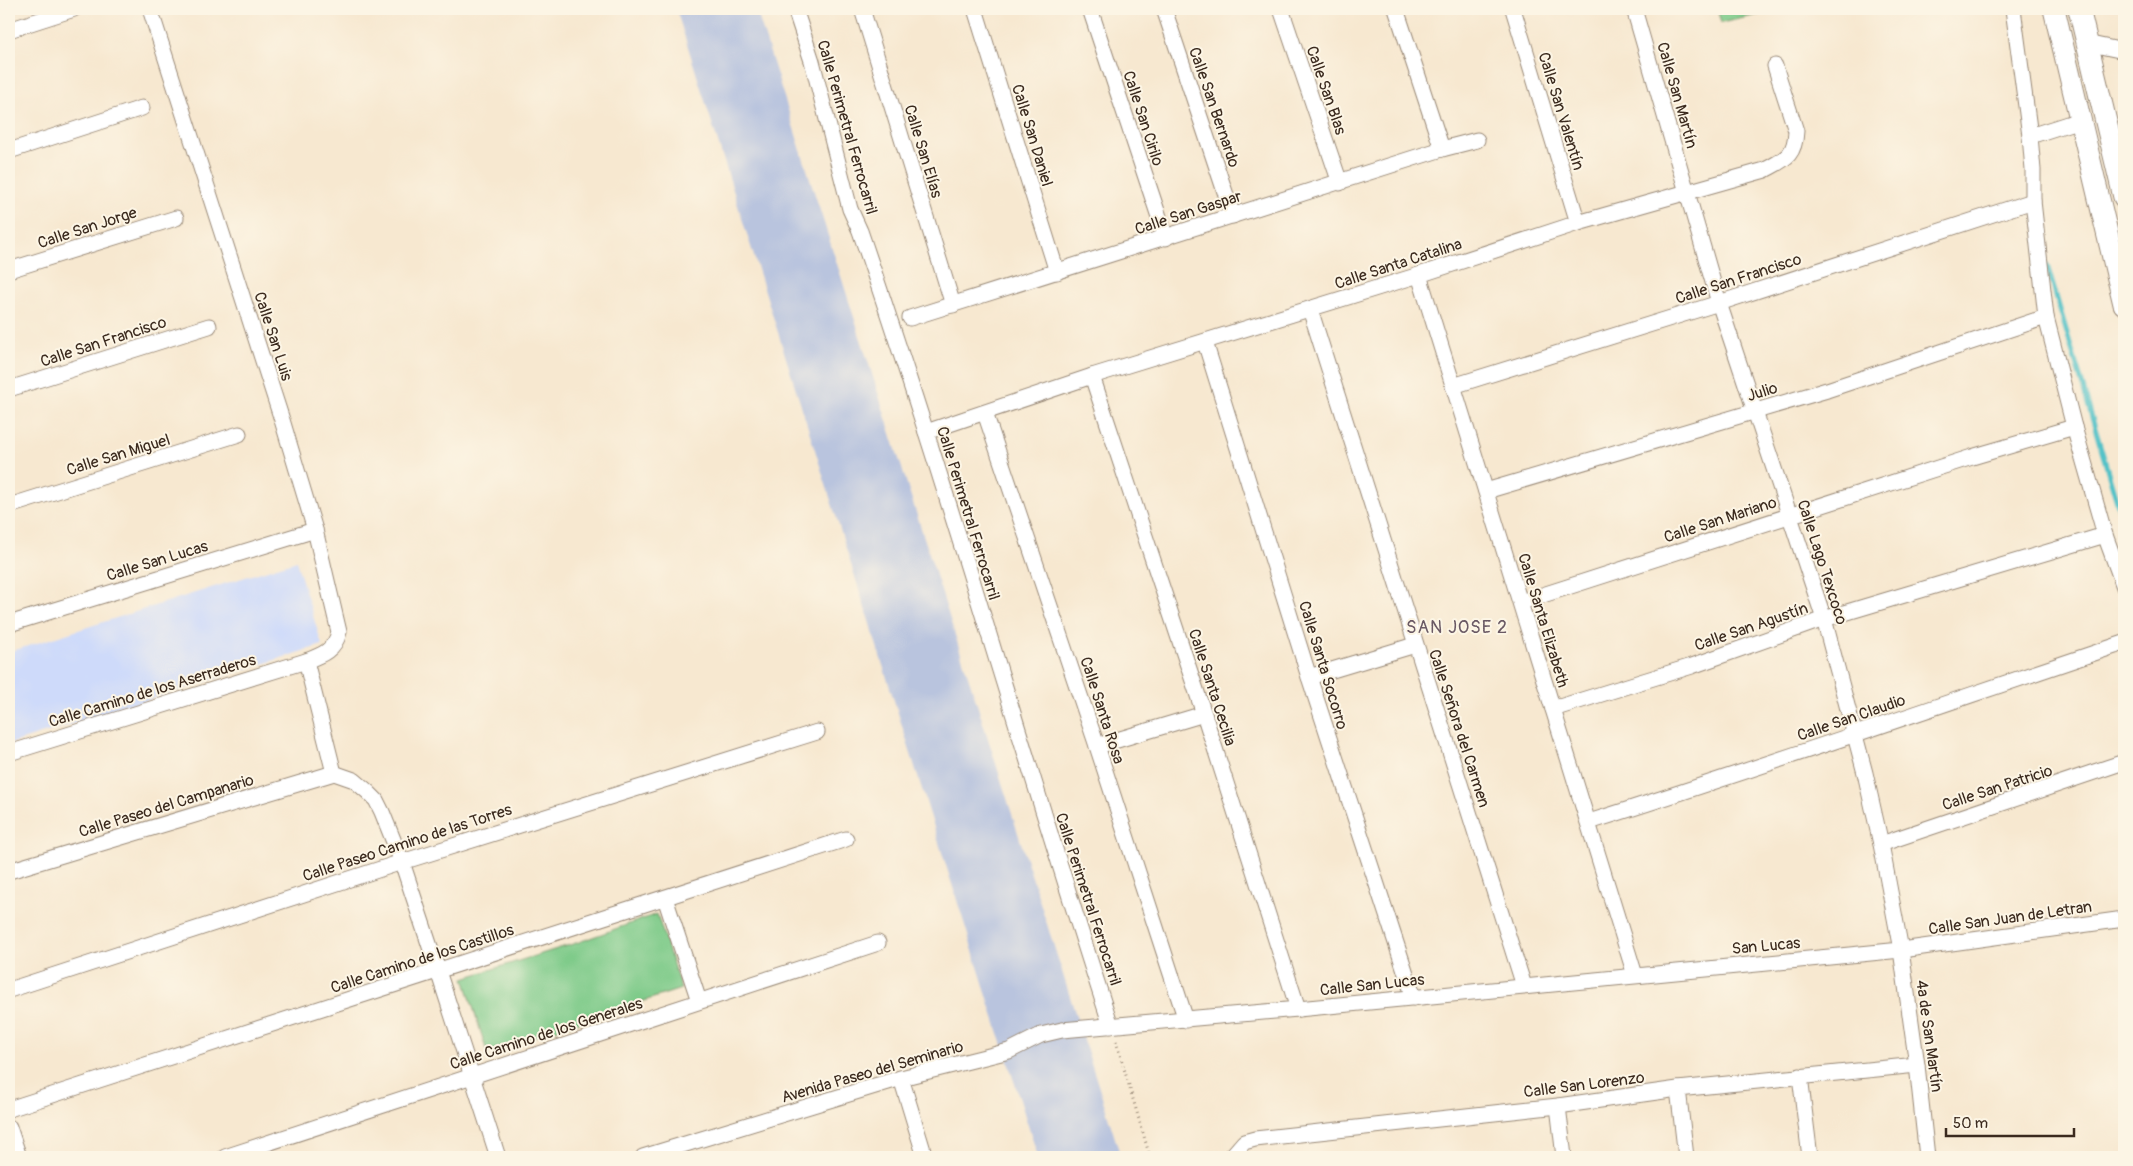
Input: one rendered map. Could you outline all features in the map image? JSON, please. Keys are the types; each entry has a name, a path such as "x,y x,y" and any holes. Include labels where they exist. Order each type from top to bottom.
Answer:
{"main road":[{"path":"2054,9 2124,304"},
{"path":"2079,9 2124,196"}],"street":[{"path":"9,30 74,9"},
{"name":"Calle San Luis","path":"150,9 249,314 315,530 340,632 332,648 306,661"},
{"name":"Calle Perimetral Ferrocarril","path":"795,9 814,69 850,208 863,241 926,432 1026,759 1112,1026"},
{"name":"Calle San Elías","path":"862,9 953,304"},
{"name":"Calle San Daniel","path":"975,9 1057,272"},
{"name":"Calle San Cirilo","path":"1090,9 1166,238"},
{"name":"Calle San Bernardo","path":"1164,9 1234,216"},
{"name":"Calle San Blas","path":"1281,9 1340,183"},
{"path":"1396,9 1442,149"},
{"name":"Calle San Valentín","path":"1513,9 1578,223"},
{"name":"Calle San Martín","path":"1634,9 1687,191"},
{"path":"2013,9 2031,135 2033,202 2046,317 2074,427 2105,535 2124,587"},
{"path":"2086,43 2124,51"},
{"name":"Calle Santa Catalina","path":"926,432 1092,376 1419,275 1578,223 1765,170 1788,157 1796,142 1796,132 1775,66"},
{"path":"9,151 142,108"},
{"path":"2031,135 2080,120"},
{"name":"Calle San Gaspar","path":"910,318 1340,183 1442,149 1477,140"},
{"name":"Calle Lago Texcoco","path":"1687,191 1719,303 1824,619 1881,844 1901,950"},
{"name":"Calle San Francisco","path":"1453,386 2033,202"},
{"name":"Calle San Jorge","path":"9,270 176,218"},
{"name":"Calle Santa Elizabeth","path":"1419,275 1635,976"},
{"name":"Calle Señora del Carmen","path":"1310,309 1524,986"},
{"name":"Julio","path":"1486,492 1756,412 2046,317"},
{"name":"Calle San Francisco","path":"9,389 209,326"},
{"name":"Calle Santa Socorro","path":"1205,342 1309,677 1414,998"},
{"name":"Calle Santa Cecilia","path":"1092,376 1204,714 1298,1009"},
{"name":"Calle Santa Rosa","path":"985,413 1097,746 1186,1020"},
{"name":"Calle San Mariano","path":"1521,602 1972,456 2074,427"},
{"name":"Calle San Miguel","path":"9,506 238,434"},
{"name":"Calle San Lucas","path":"9,624 315,530"},
{"name":"Calle San Agustín","path":"1553,709 1692,666 1824,619 2105,535"},
{"name":"Calle San Claudio","path":"1589,822 1758,768 1854,733 2124,643"},
{"path":"1309,677 1415,645"},
{"path":"306,661 334,773 354,780 376,800 402,862 498,1157"},
{"name":"Calle Camino de los Aserraderos","path":"9,753 306,661"},
{"path":"1097,746 1204,714"},
{"name":"Calle Paseo Camino de las Torres","path":"9,990 402,862 817,732"},
{"name":"Calle San Patricio","path":"1881,844 2124,762"},
{"name":"Calle Paseo del Campanario","path":"9,871 334,773"},
{"name":"Calle Camino de los Castillos","path":"9,1109 846,839"},
{"path":"665,898 699,1002"},
{"name":"Calle San Juan de Letran","path":"1901,950 2124,919"},
{"name":"Calle Camino de los Generales","path":"225,1157 878,943"},
{"name":"San Lucas","path":"1635,976 1901,950"},
{"name":"4a de San Martín","path":"1901,950 1917,1065 1927,1157"},
{"name":"Calle San Lucas","path":"1112,1026 1635,976"},
{"name":"Avenida Paseo del Seminario","path":"643,1157 901,1078 1009,1051 1041,1036 1062,1030 1112,1026"},
{"name":"Calle San Lorenzo","path":"1231,1157 1244,1142 1255,1139 1558,1106 1678,1089 1917,1065"},
{"path":"1800,1076 1810,1157"},
{"path":"901,1078 924,1157"},
{"path":"1678,1089 1686,1157"},
{"path":"1558,1106 1564,1157"},
{"path":"9,1127 18,1157"}],"path":[{"path":"1112,1026 1150,1157"}],"shaded area":[{"path":"676,9 756,9 1121,1157 1038,1157"},
{"path":"296,561 322,645 9,744 9,652"}],"green space":[{"path":"1717,9 1785,9 1721,23"},
{"path":"657,914 681,989 487,1052 464,978 576,943"}],"waterway":[{"path":"2047,265 2124,526"}],"district":[{"name":"SAN JOSE 2","path":"1457,627"}]}
